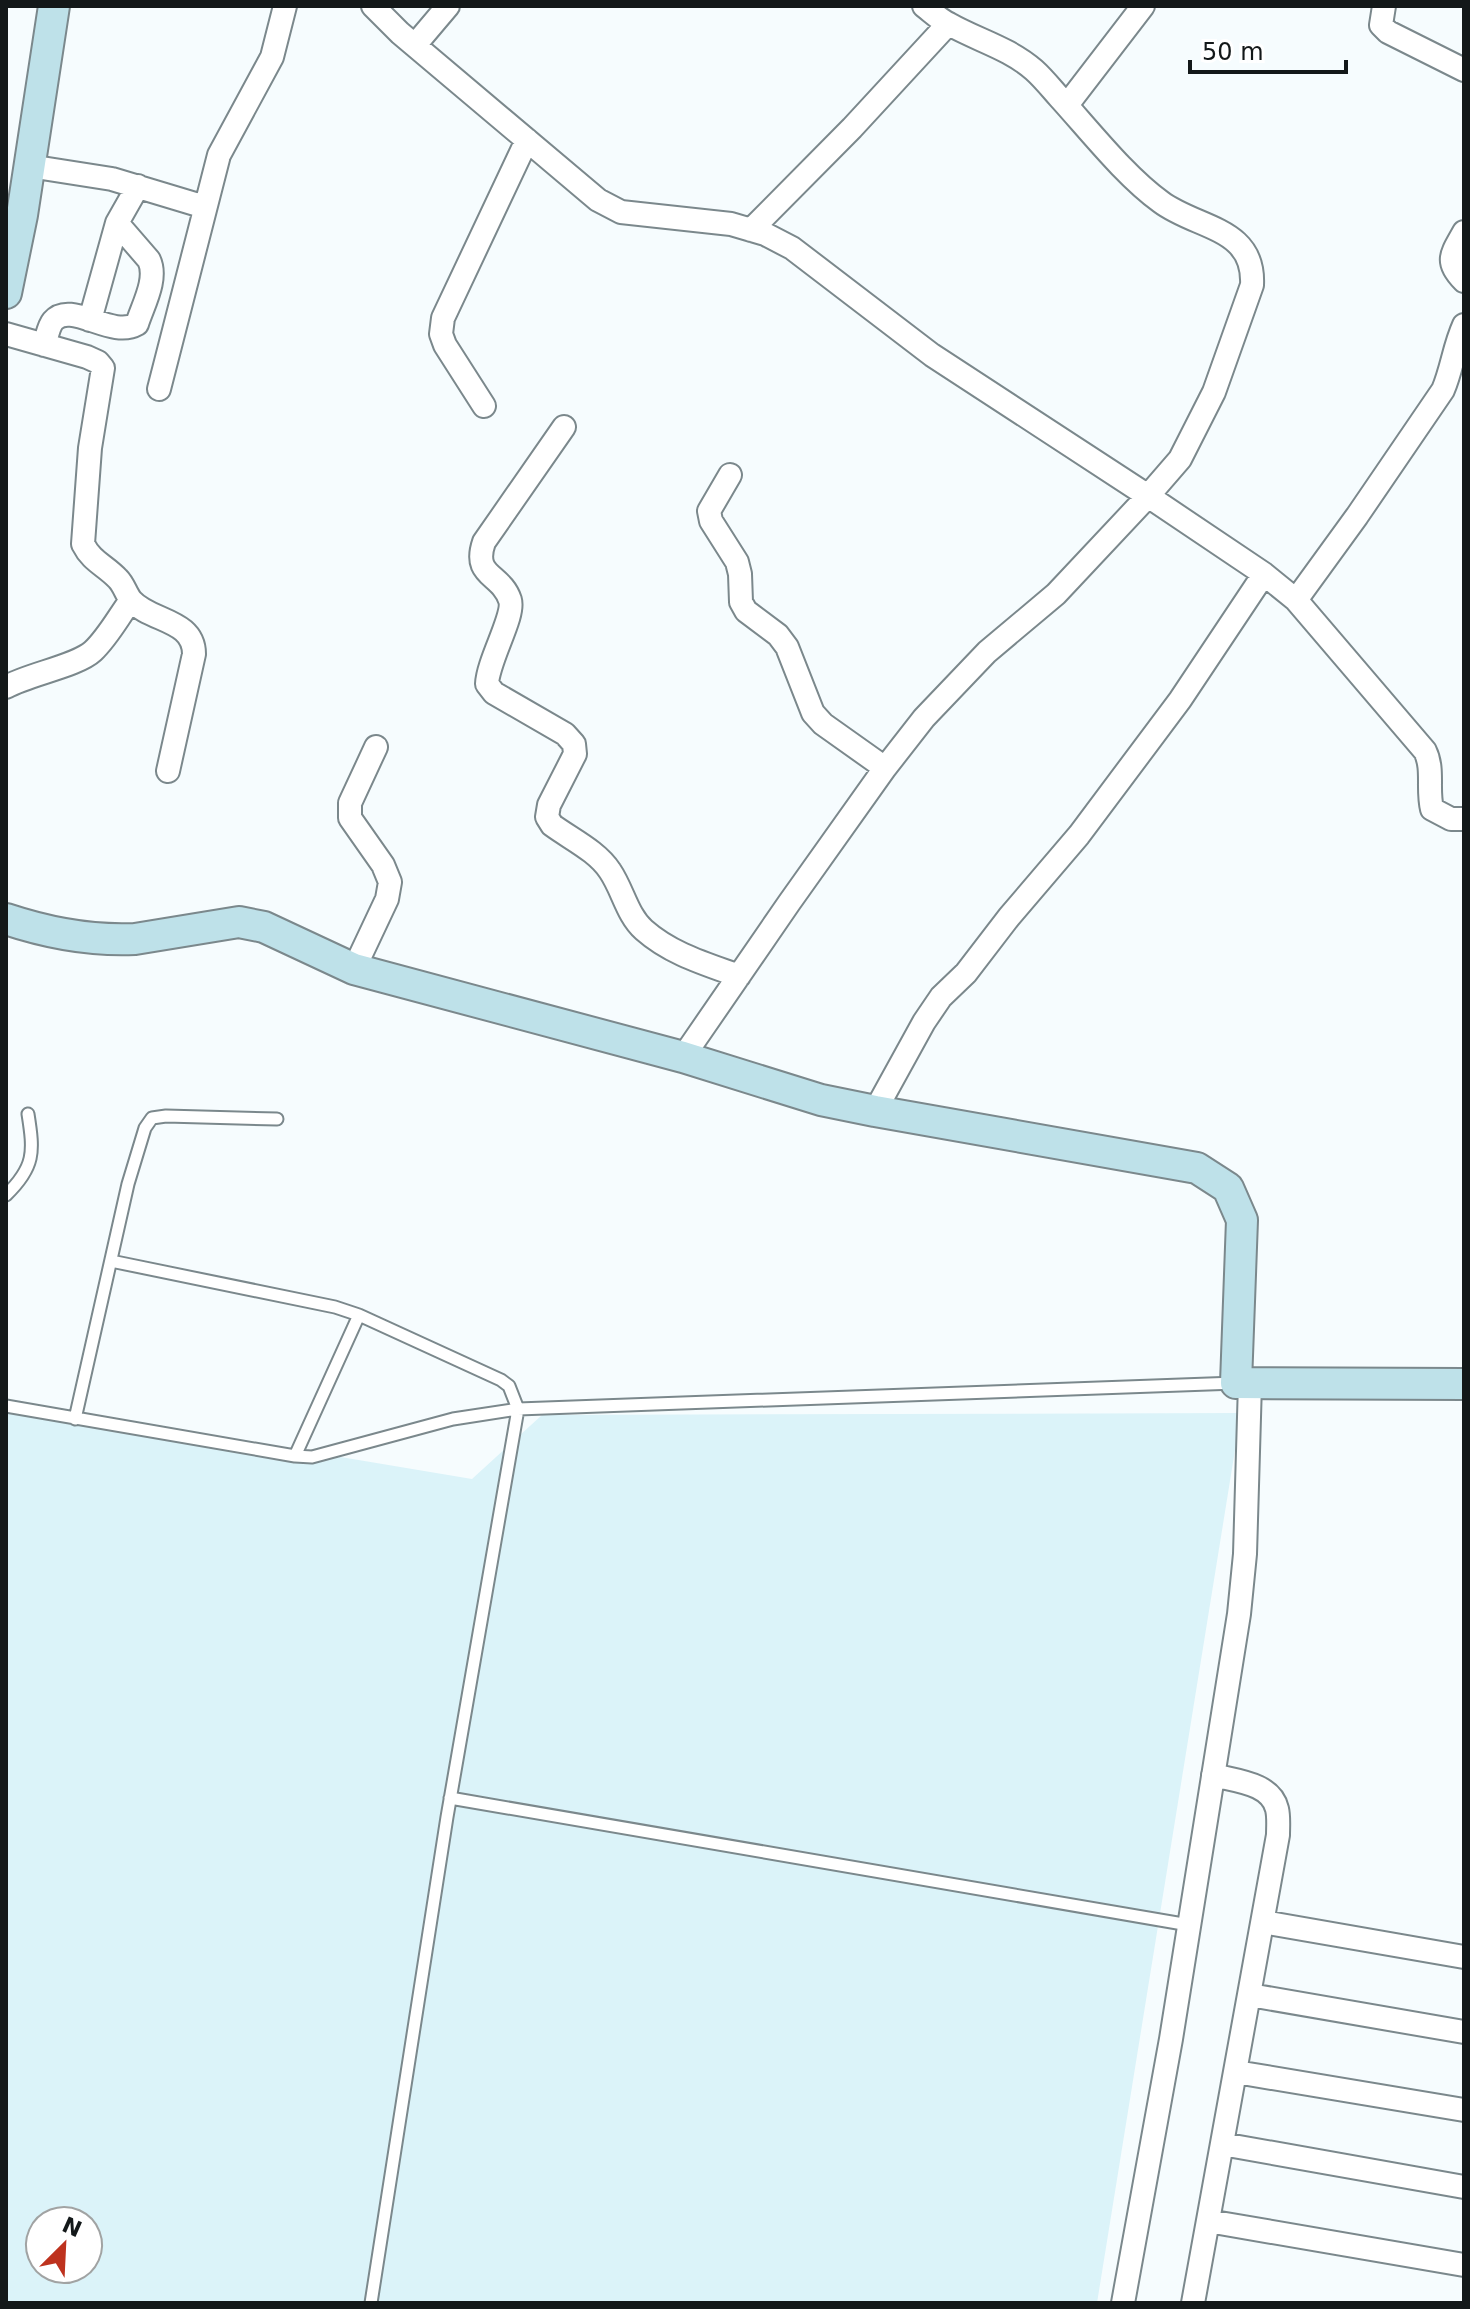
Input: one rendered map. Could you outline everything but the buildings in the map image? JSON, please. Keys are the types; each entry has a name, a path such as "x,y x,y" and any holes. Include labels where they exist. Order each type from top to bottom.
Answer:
{"street":[{"path":"6,293 22,215 54,6"},
{"path":"159,389 219,155 272,57 285,6"},
{"path":"373,6 598,200 621,212 731,224 765,234 792,248 932,355 1264,574 1296,600 1425,751 1430,761 1429,797 1432,809 1451,819 1464,819"},
{"path":"415,45 448,6"},
{"path":"683,1057 885,768 924,718 987,652 1056,594 1180,459 1214,392 1252,285 1253,269 1248,256 1229,236 1222,230 1183,216 1150,193 1034,70 987,41 948,24 924,6"},
{"path":"1067,105 1143,6"},
{"path":"1384,6 1381,25 1388,32 1464,70"},
{"path":"751,230 852,128 948,24"},
{"path":"484,406 445,345 441,334 443,318 527,140"},
{"path":"29,166 112,179 205,207"},
{"path":"90,320 117,223 138,186"},
{"path":"44,345 52,322 63,315 118,329 137,324 153,276 149,260 117,223"},
{"path":"1464,232 1451,263 1464,281"},
{"path":"1296,600 1443,390 1455,344 1464,325"},
{"path":"6,334 87,357 103,368 90,448 83,544 89,555 116,576 131,600 186,632 194,643 168,771"},
{"path":"564,427 484,542 480,556 482,565 504,589 512,611 488,669 487,684 494,693 565,734 574,744 575,754 549,805 547,817 552,825 602,860 612,873 633,918 644,930 682,955 739,976"},
{"path":"730,475 709,511 711,521 737,562 741,602 746,611 778,635 787,647 813,713 823,724 885,768"},
{"path":"875,1111 941,997 966,973 1079,835 1180,700 1264,574"},
{"path":"6,687 31,675 82,659 92,652 131,600"},
{"path":"354,969 387,899 390,882 383,865 350,818 350,803 376,747"},
{"path":"6,919 53,933 118,940 250,922 354,969 683,1057 821,1100 1197,1168 1228,1188 1242,1220 1245,1554 1239,1614 1189,1925 1123,2303"},
{"path":"1243,1383 1464,1384"},
{"path":"1199,2303 1193,2302 1278,1835 1278,1810 1272,1796 1265,1790 1213,1775"},
{"path":"1263,1922 1464,1957"},
{"path":"1250,1995 1464,2032"},
{"path":"1236,2072 1464,2110"},
{"path":"1222,2144 1464,2187"},
{"path":"1208,2221 1464,2265"}],"lane":[{"path":"6,1195 31,1162 33,1146 28,1114"},
{"path":"75,1419 131,1172 145,1128 152,1118 166,1116 277,1119"},
{"path":"111,1261 335,1307 359,1315 501,1380 509,1386 518,1409 450,1798 371,2303"},
{"path":"295,1456 359,1315"},
{"path":"6,1406 312,1457 453,1419 518,1409 1243,1383"},
{"path":"450,1798 1189,1925"}],"shaded area":[{"path":"6,1401 472,1479 542,1415 1241,1413 1097,2303 6,2303"}]}
